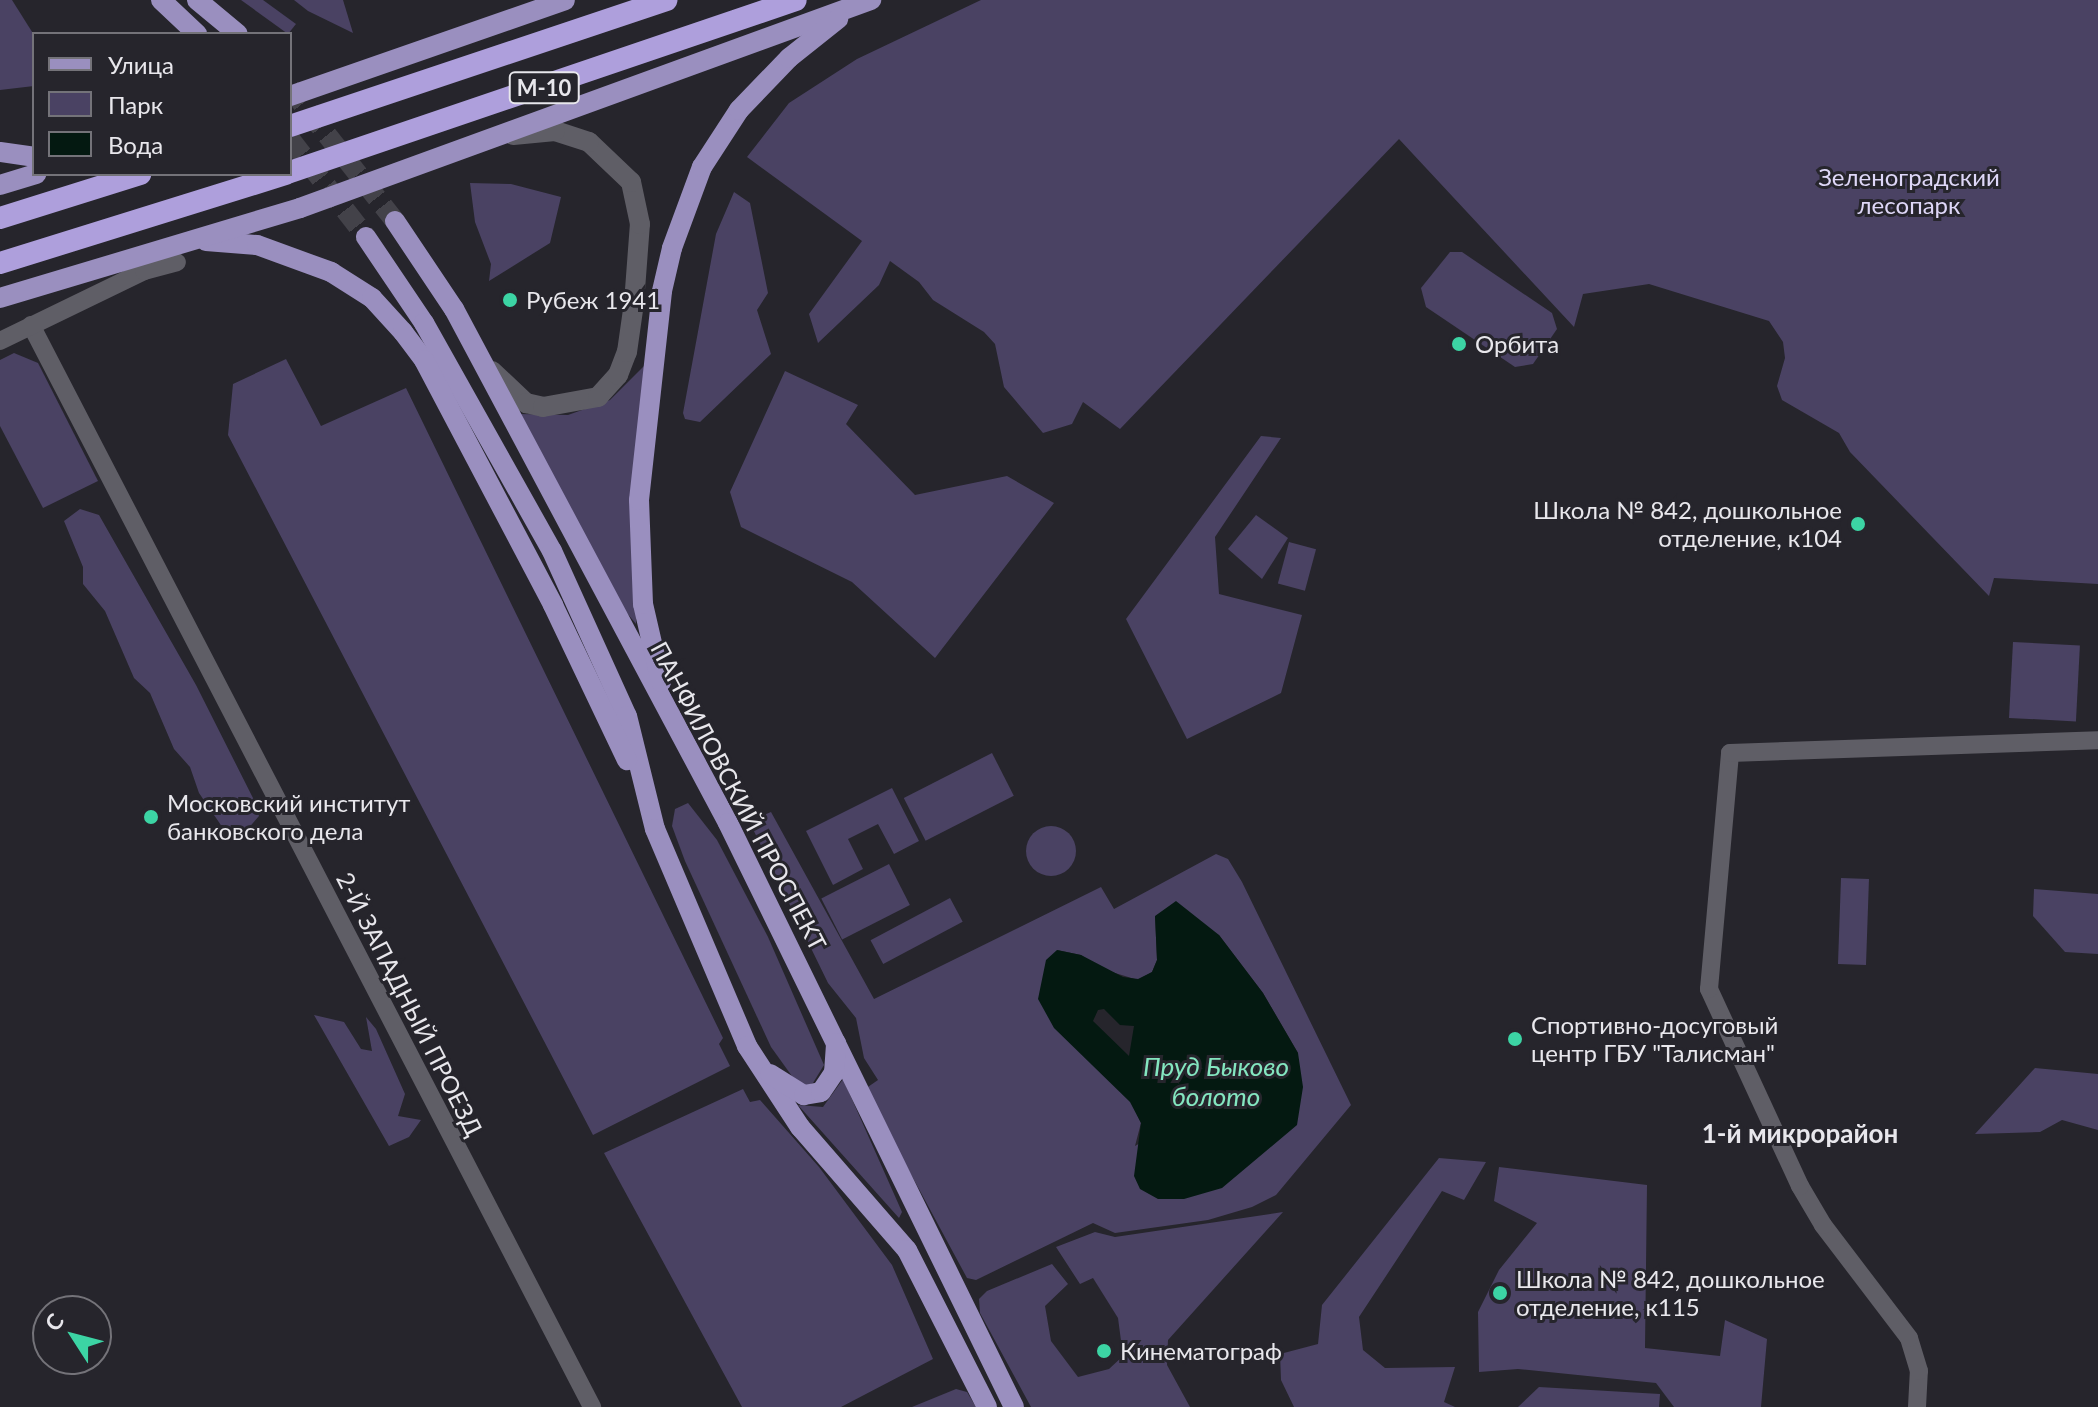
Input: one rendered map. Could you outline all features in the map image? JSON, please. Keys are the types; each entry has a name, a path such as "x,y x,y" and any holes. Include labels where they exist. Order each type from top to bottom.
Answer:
{"highway":[{"name":"М-10","path":"292,125 667,0"},
{"name":"М-10","path":"292,172 796,0"},
{"path":"0,218 134,176"},
{"name":"М-10","path":"0,263 278,176"}],"main road":[{"path":"161,0 195,32"},
{"path":"197,0 236,32"},
{"path":"292,95 565,0"},
{"path":"675,724 650,641 639,540 662,291 672,248 702,167 739,110 789,58 867,2"},
{"name":"М-10","path":"0,298 176,252 867,2"},
{"path":"0,152 32,157"},
{"path":"0,185 32,175"},
{"name":"ПАНФИЛОВСКИЙ ПРОСПЕКТ","path":"395,221 478,352 675,724 836,1039 956,1298 1014,1407"},
{"path":"366,237 424,323 552,551 627,716 643,796"},
{"path":"176,252 223,240 300,258 347,280 403,332 424,360 553,605 643,796 753,1057 800,1127 907,1250 987,1407"},
{"path":"753,1057 791,1089 811,1095 821,1092 834,1073 836,1039"}],"street":[{"path":"478,352 526,403 563,407 598,397 618,375 627,352 640,224 631,182 589,142 555,131 482,142"},
{"path":"0,341 144,271 176,252"},
{"name":"2-Й ЗАПАДНЫЙ ПРОЕЗД","path":"31,325 592,1407"},
{"path":"1917,1407 1919,1371 1909,1338 1823,1225 1800,1186 1709,989 1730,753 2098,740"}],"green space":[{"path":"0,0 12,0 32,32 32,86 0,90"},
{"path":"241,0 263,0 296,24 290,32 285,32"},
{"path":"294,0 343,0 353,33 308,11"},
{"name":"Зеленоградский лесопарк","path":"981,0 2098,0 2098,584 1994,578 1989,596 1850,452 1839,433 1782,400 1777,386 1785,358 1783,342 1769,321 1649,284 1583,294 1574,327 1399,139 1120,429 1083,402 1072,424 1043,433 1004,387 995,344 984,332 933,300 919,282 890,261 879,285 818,343 809,314 862,241 747,157 789,103 857,59"},
{"path":"470,183 511,184 561,197 550,243 489,281 491,264 475,222"},
{"path":"734,192 750,203 768,293 757,310 771,354 700,422 685,419 683,413 716,234"},
{"path":"1450,252 1462,252 1552,313 1557,329 1533,364 1515,367 1426,307 1421,288"},
{"path":"14,353 38,363 98,481 43,508 0,426 0,360"},
{"path":"286,359 321,426 406,388 723,1038 719,1044 730,1066 593,1135 228,435 233,384"},
{"path":"645,365 636,624 617,601 519,414 568,415 610,400"},
{"path":"785,371 858,405 846,424 915,495 1007,476 1054,503 935,658 852,582 741,527 730,492"},
{"path":"1261,436 1281,438 1215,537 1219,594 1302,615 1281,693 1187,739 1126,619"},
{"path":"80,509 99,515 196,685 254,800 259,816 246,831 229,837 199,793 190,767 174,749 150,693 134,678 105,611 83,584 83,567 64,521"},
{"path":"1256,515 1288,538 1262,579 1228,549"},
{"path":"1289,542 1316,549 1305,591 1278,584"},
{"path":"2013,642 2080,646 2076,721 2009,718"},
{"path":"992,753 1014,796 926,841 904,798"},
{"path":"892,788 919,841 894,854 878,824 848,839 863,869 833,885 806,831"},
{"path":"688,803 717,840 768,937 824,1065 813,1083 805,1086 794,1079 771,1047 685,861 672,826 675,809"},
{"path":"771,812 874,999 1101,887 1114,909 1216,854 1228,859 1351,1105 1276,1195 1252,1207 1208,1220 1115,1233 1093,1223 976,1280 967,1278 865,1089 878,1080 864,1058 856,1018 828,983 749,821","holes":["1155,916 1219,935 1263,993 1298,1053 1135,1146 1141,1123 1057,950 1081,955 1102,969 1138,980 1152,972 1157,960"]},
{"path":"1051,826 1068,834 1076,851 1068,868 1051,876 1034,868 1026,851 1034,834"},
{"path":"889,864 910,905 842,939 821,899"},
{"path":"1841,878 1869,879 1866,965 1838,964"},
{"path":"2034,889 2098,894 2098,954 2065,952 2033,916"},
{"path":"950,898 963,922 883,964 871,940"},
{"path":"314,1015 344,1022 361,1049 372,1051 366,1017 376,1029 405,1094 398,1116 421,1120 409,1137 389,1146"},
{"path":"2035,1068 2098,1074 2098,1130 2062,1120 2040,1132 1975,1134"},
{"path":"843,1079 902,1212 899,1218 798,1105 823,1107"},
{"path":"743,1089 750,1102 760,1100 819,1167 892,1265 933,1359 841,1407 742,1407 604,1153"},
{"path":"1439,1158 1486,1162 1464,1200 1442,1191 1359,1317 1363,1350 1385,1368 1455,1367 1444,1402 1455,1407 1294,1407 1281,1380 1280,1354 1318,1344 1322,1305"},
{"path":"1499,1167 1647,1185 1645,1348 1720,1356 1725,1320 1767,1339 1761,1407 1674,1407 1656,1383 1518,1369 1479,1372 1478,1312 1499,1270 1537,1223 1494,1201"},
{"path":"1283,1212 1168,1340 1167,1365 1190,1407 1031,1407 980,1313 979,1299 987,1291 1052,1264 1068,1284 1045,1306 1051,1341 1078,1377 1109,1369 1123,1356 1118,1318 1093,1278 1080,1284 1056,1247 1095,1232 1115,1237"},
{"path":"1539,1387 1660,1394 1659,1407 1518,1407"},
{"path":"956,1389 967,1392 976,1407 912,1407"}],"water":[{"name":"Пруд Быково болото","path":"1176,901 1219,935 1263,993 1298,1053 1303,1087 1297,1125 1222,1188 1184,1199 1158,1199 1140,1189 1134,1176 1141,1123 1130,1102 1054,1028 1038,999 1046,960 1057,950 1081,955 1123,977 1138,979 1152,972 1157,960 1155,916","holes":["1104,1009 1120,1025 1134,1026 1129,1056 1093,1021 1098,1010"]}],"tunnel":[{"path":"292,91 395,221"},
{"path":"292,142 366,237"}],"place":[{"name":"Рубеж 1941","path":"510,300"},
{"name":"Орбита","path":"1459,344"},
{"name":"Школа № 842, дошкольное отделение, к104","path":"1858,524"},
{"name":"Московский институт банковского дела","path":"151,817"},
{"name":"Спортивно-досуговый центр ГБУ \"Талисман\"","path":"1515,1039"},
{"name":"Школа № 842, дошкольное отделение, к115","path":"1500,1293"},
{"name":"Кинематограф","path":"1104,1351"}],"district":[{"name":"1-й микрорайон","path":"1800,1134"}]}
